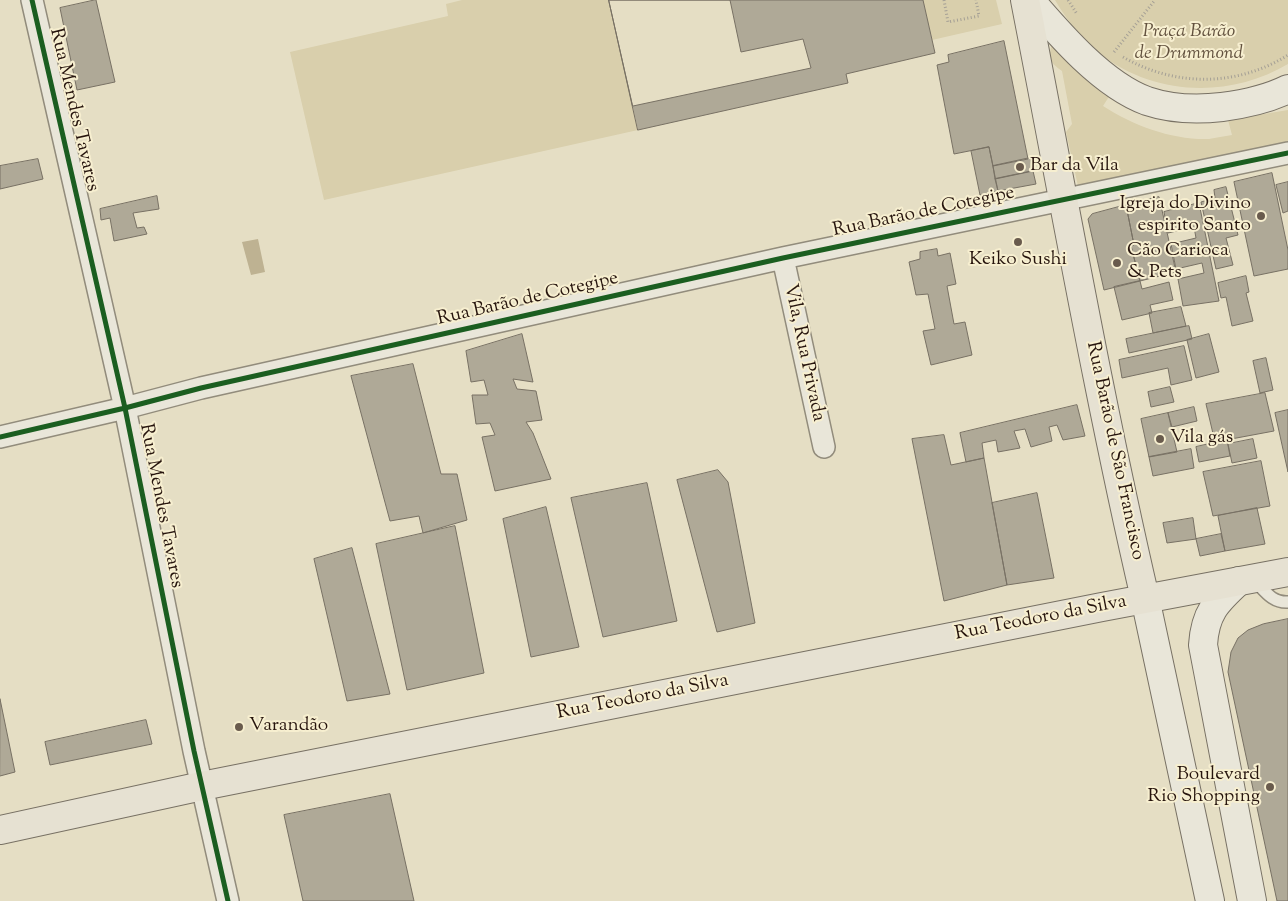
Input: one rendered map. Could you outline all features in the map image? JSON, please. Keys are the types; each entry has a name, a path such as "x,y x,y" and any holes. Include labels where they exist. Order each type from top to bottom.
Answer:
{"main road":[{"name":"Rua Barão de São Francisco","path":"1026,0 1076,270 1146,598"},
{"name":"Rua Teodoro da Silva","path":"0,830 202,786 1146,598 1288,572"}],"street":[{"name":"Rua Mendes Tavares","path":"32,0 125,408 202,786 228,901"},
{"path":"1030,0 1083,57 1129,93 1147,101 1169,106 1214,108 1260,100 1288,89"},
{"path":"1064,199 1288,153"},
{"name":"Rua Barão de Cotegipe","path":"0,437 201,388 783,258 1064,199"},
{"name":"Vila, Rua Privada","path":"783,258 824,447"},
{"path":"1246,580 1223,596 1212,612 1204,627 1203,645 1252,901"},
{"name":"Rua Barão de São Francisco","path":"1146,598 1210,901"}],"lane":[{"path":"1246,580 1272,600 1281,603 1288,602"}],"path":[{"path":"944,0 948,22 979,16 976,0"},
{"path":"1155,0 1114,52 1138,66 1165,75 1192,80 1221,79 1248,74 1275,63 1288,55"}],"green space":[{"path":"462,0 609,0 638,130 324,200 290,52 448,16 446,4"},
{"path":"923,0 996,0 1002,24 932,40"},
{"name":"Praça Barão de Drummond","path":"1055,0 1288,0 1288,64 1265,75 1241,83 1217,87 1192,88 1167,85 1143,78 1120,67 1099,53 1074,28"},
{"name":"Praça Barão de Drummond","path":"1052,45 1112,92 1103,106 1127,120 1167,134 1195,139 1209,139 1232,135 1228,120 1288,110 1288,146 1078,186 1066,132 1072,124 1062,71 1055,66 1050,57"}],"shaded area":[{"path":"258,239 265,272 251,275 242,242"}],"building":[{"path":"96,0 115,82 77,90 60,8"},
{"path":"609,0 923,0 935,53 846,74 848,83 638,130"},
{"path":"609,0 730,0 741,52 803,39 811,68 633,106"},
{"path":"1004,41 1028,159 993,166 989,147 954,154 937,65 949,62 948,55"},
{"path":"989,147 998,191 980,195 971,151"},
{"path":"1030,158 1033,171 995,179 993,166"},
{"path":"38,159 43,179 0,189 0,166"},
{"path":"1033,171 1036,184 998,191 995,179"},
{"name":"Igreja do Divino espirito Santo","path":"1272,173 1288,250 1288,269 1254,276 1234,182"},
{"path":"1288,182 1288,211 1283,213 1276,185"},
{"path":"1226,187 1238,235 1226,238 1233,265 1216,269 1201,202 1215,198 1214,190"},
{"path":"157,196 159,209 133,213 137,228 144,227 147,234 114,241 110,218 101,220 100,209"},
{"path":"1159,197 1176,272 1140,281 1131,246 1134,245 1126,205"},
{"path":"1199,203 1219,301 1183,306 1178,279 1204,273 1202,263 1176,269 1171,244 1196,238 1194,227 1168,233 1164,212"},
{"name":"Cão Carioca & Pets","path":"1126,205 1134,245 1131,246 1140,281 1104,290 1088,219 1092,214"},
{"path":"937,249 938,256 950,253 956,284 947,286 954,324 965,322 972,355 931,365 923,331 935,329 928,294 916,295 909,262 920,259 920,252"},
{"path":"1246,276 1249,292 1246,293 1253,321 1232,326 1226,297 1221,298 1218,283"},
{"path":"1140,281 1142,289 1169,282 1173,300 1150,305 1152,313 1122,320 1114,287"},
{"path":"1181,307 1186,326 1153,333 1149,313"},
{"path":"1189,326 1192,339 1129,353 1126,339"},
{"path":"522,334 533,382 513,379 517,389 536,391 542,420 526,422 533,433 551,479 495,491 482,437 495,435 490,423 476,424 472,395 488,395 484,380 471,382 466,351"},
{"path":"1209,334 1219,372 1196,378 1187,340"},
{"path":"1184,346 1192,380 1171,385 1168,368 1122,378 1119,360"},
{"path":"1266,358 1273,390 1260,393 1253,361"},
{"path":"413,364 441,474 457,474 467,520 423,533 419,516 390,521 351,376"},
{"path":"1170,387 1174,402 1151,407 1148,392"},
{"path":"1265,393 1274,431 1215,442 1206,404"},
{"path":"1077,405 1085,436 1063,440 1057,425 1049,427 1052,441 1031,447 1025,429 1014,431 1020,448 998,452 996,440 982,443 984,458 966,462 960,433"},
{"path":"1194,407 1197,421 1172,427 1168,413"},
{"path":"1288,410 1288,472 1275,413"},
{"name":"Vila gás","path":"1168,413 1177,452 1149,457 1141,419"},
{"path":"944,435 951,465 984,458 1007,585 944,601 912,439"},
{"path":"1253,439 1257,458 1232,463 1228,444"},
{"path":"1227,440 1230,456 1199,462 1196,447"},
{"path":"1191,449 1194,468 1153,476 1149,457"},
{"path":"1261,461 1270,506 1213,516 1203,472"},
{"path":"718,470 728,482 755,623 717,632 677,480"},
{"path":"647,483 677,621 603,637 571,498"},
{"path":"1037,493 1054,578 1007,585 992,503"},
{"path":"546,507 579,647 531,657 503,519"},
{"path":"1257,508 1265,544 1225,551 1218,516"},
{"path":"1193,518 1196,539 1167,543 1163,523"},
{"path":"455,526 484,673 407,690 376,544"},
{"path":"1221,534 1225,551 1200,556 1196,539"},
{"path":"352,548 390,694 347,701 314,559"},
{"name":"Boulevard Rio Shopping","path":"1288,619 1288,901 1277,901 1228,672 1231,652 1238,638 1248,630 1263,624"},
{"path":"0,699 15,772 0,776"},
{"path":"146,720 152,744 50,765 45,742"},
{"path":"390,794 414,901 303,901 284,815"}],"cycle path":[{"path":"32,0 125,408 194,751 228,901"},
{"path":"0,437 201,388 783,258 1288,153"}],"place":[{"name":"Bar da Vila","path":"1020,167"},
{"name":"Igreja do Divino espirito Santo","path":"1261,216"},
{"name":"Keiko Sushi","path":"1018,242"},
{"name":"Cão Carioca & Pets","path":"1117,263"},
{"name":"Vila gás","path":"1160,439"},
{"name":"Varandão","path":"239,727"},
{"name":"Boulevard Rio Shopping","path":"1270,787"}]}
